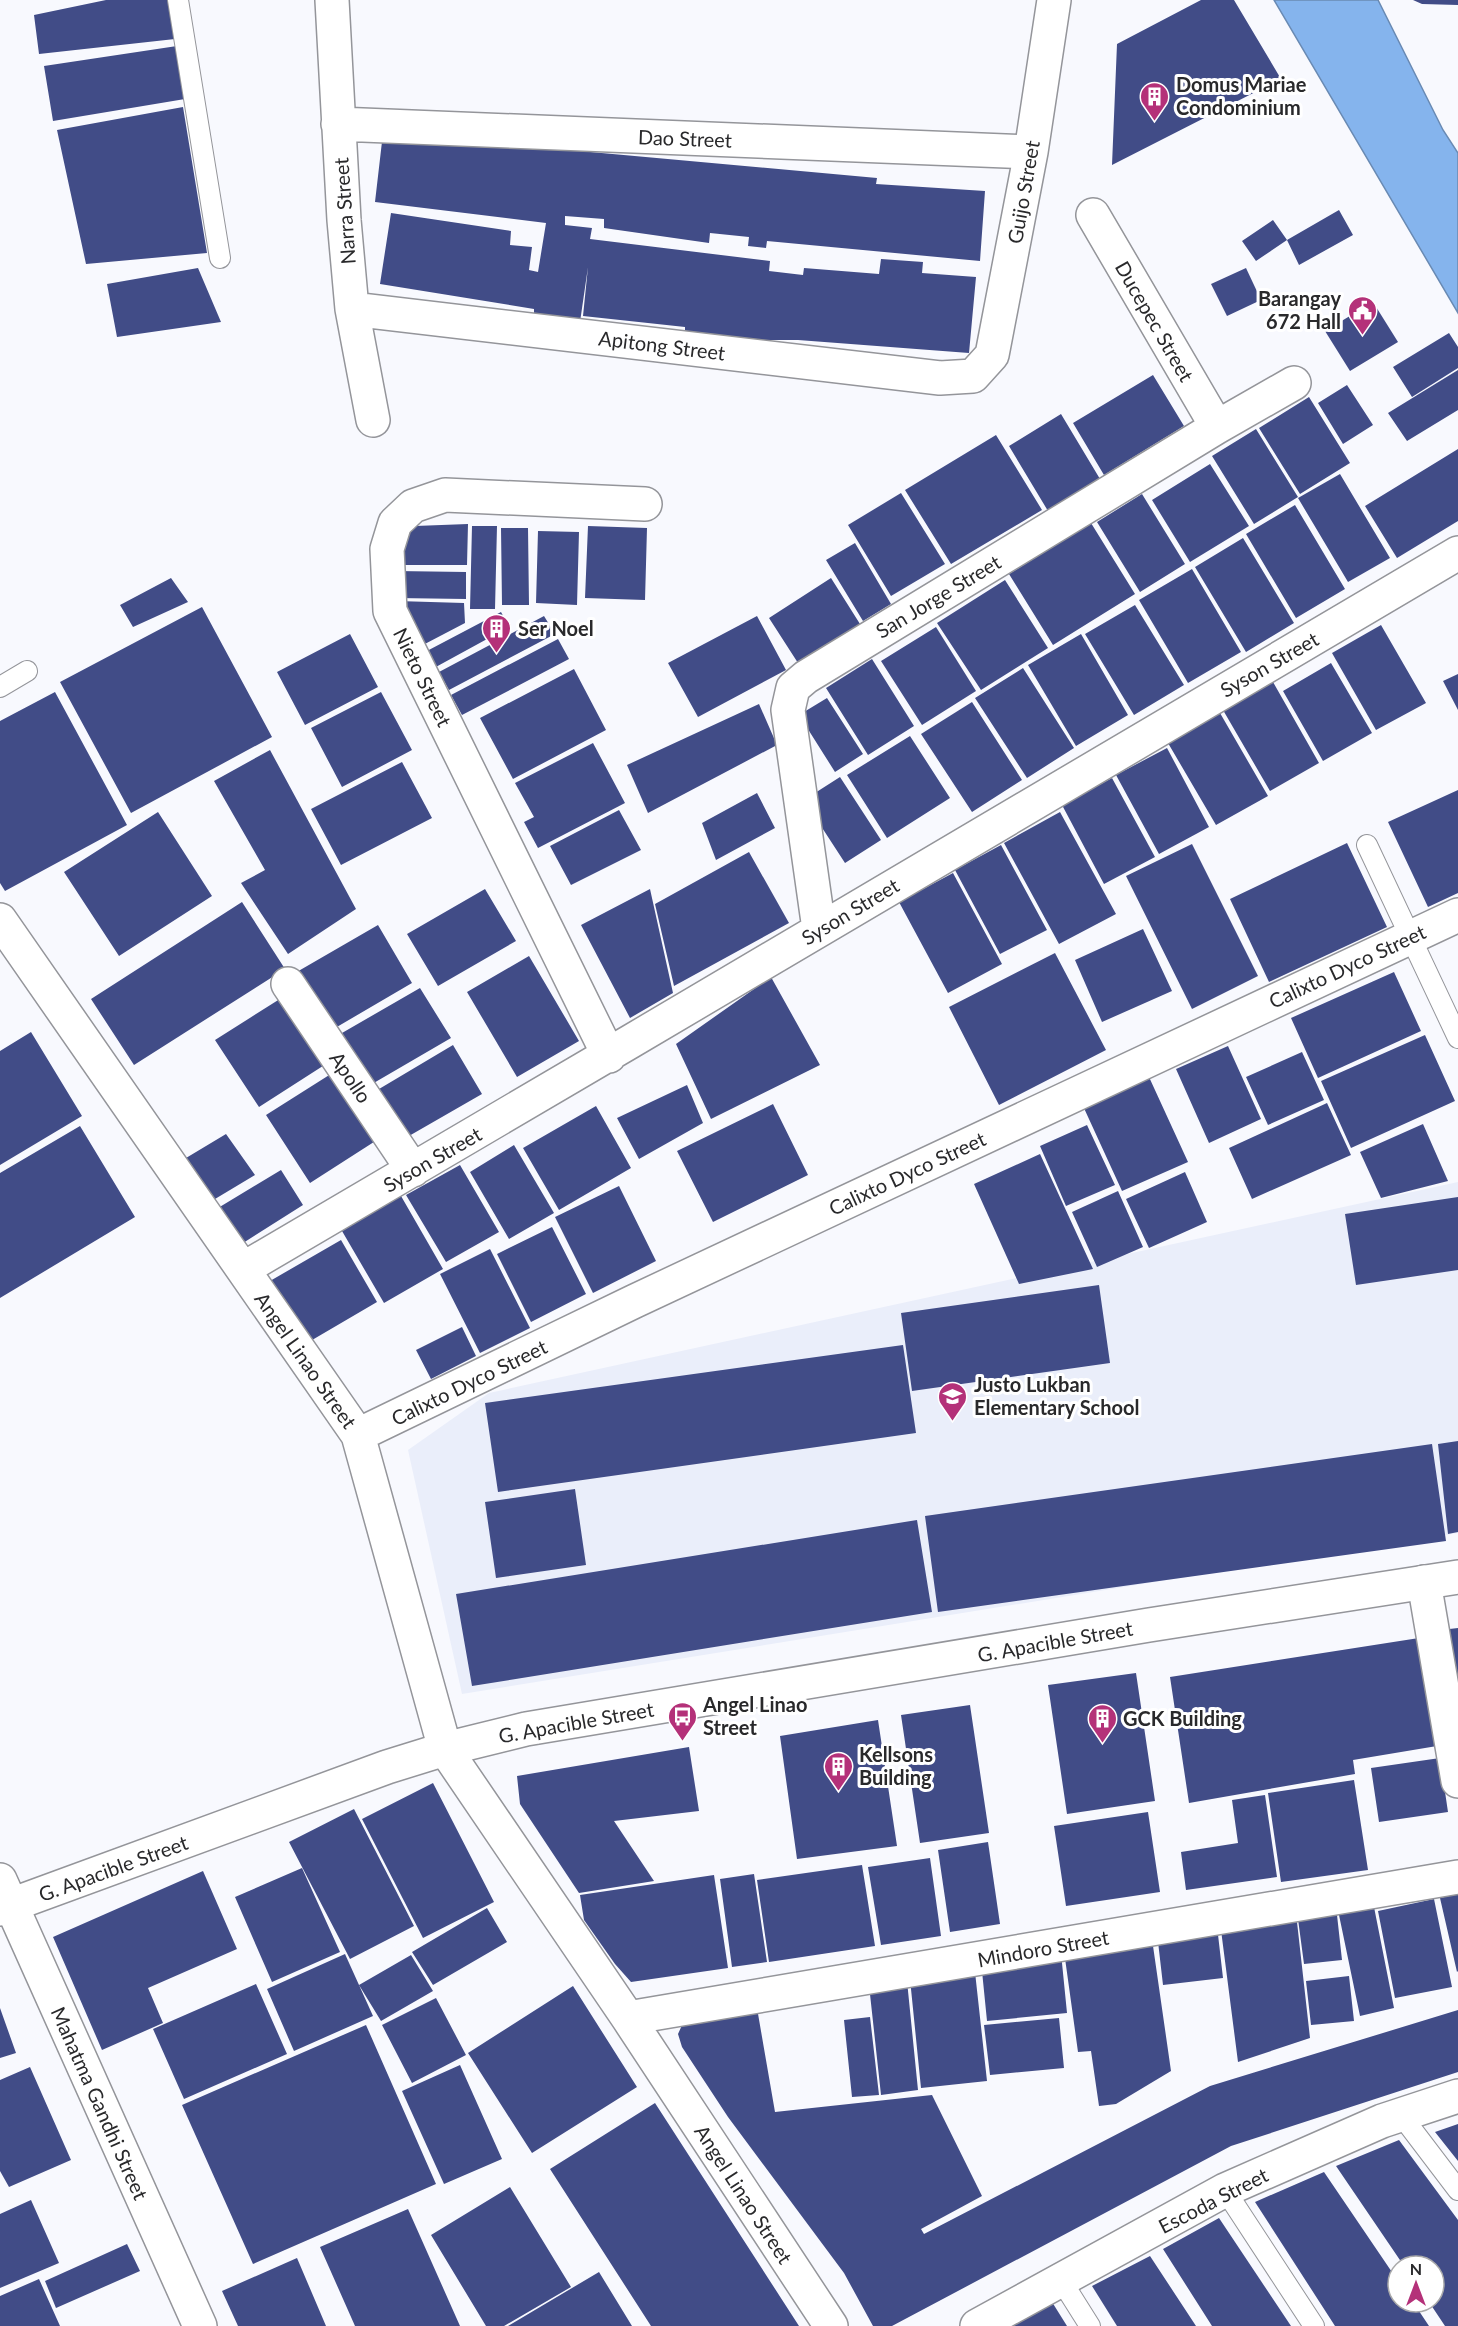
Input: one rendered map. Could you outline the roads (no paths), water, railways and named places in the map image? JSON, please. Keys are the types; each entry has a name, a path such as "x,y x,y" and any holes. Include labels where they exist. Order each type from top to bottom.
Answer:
{"street":[{"name":"Narra Street","path":"332,0 338,124 352,309 373,420"},
{"name":"Guijo Street","path":"973,376 992,355 1031,152 1054,0"},
{"name":"Dao Street","path":"338,124 1031,152"},
{"name":"Ducepec Street","path":"1093,215 1217,427"},
{"name":"Apitong Street","path":"352,309 940,378 973,376"},
{"name":"San Jorge Street","path":"819,929 788,710 793,688 806,676 1293,382"},
{"name":"Nieto Street","path":"609,1056 390,612 387,549 395,523 413,506 445,495 645,504"},
{"name":"Syson Street","path":"243,1269 609,1056 819,929 1458,553"},
{"name":"Calixto Dyco Street","path":"358,1435 635,1301 1458,915"},
{"name":"Angel Linao Street","path":"0,920 358,1435 445,1749 628,2018 831,2326"},
{"name":"Apollo","path":"288,984 413,1170"},
{"name":"G. Apacible Street","path":"4,1898 387,1767 445,1749 526,1729 1149,1625 1458,1577"},
{"path":"1424,1582 1458,1781"},
{"name":"Mindoro Street","path":"628,2018 1458,1877"},
{"name":"Mahatma Gandhi Street","path":"4,1898 191,2323"},
{"name":"Escoda Street","path":"978,2326 1226,2190 1371,2125 1458,2096"}],"lane":[{"path":"178,0 220,258"},
{"path":"0,687 27,671"},
{"path":"1367,845 1458,1038"},
{"path":"1401,2115 1458,2190"},
{"path":"1226,2190 1314,2326"},
{"path":"1061,2280 1090,2326"}],"water":[{"path":"1274,0 1378,0 1443,130 1458,153 1458,313"}],"place":[{"name":"Domus Mariae Condominium","path":"1155,122"},
{"name":"Barangay 672 Hall","path":"1362,336"},
{"name":"Ser Noel","path":"497,654"},
{"name":"Justo Lukban Elementary School","path":"953,1422"},
{"name":"Angel Linao Street","path":"682,1742"},
{"name":"GCK Building","path":"1102,1744"},
{"name":"Kellsons Building","path":"838,1792"}]}
